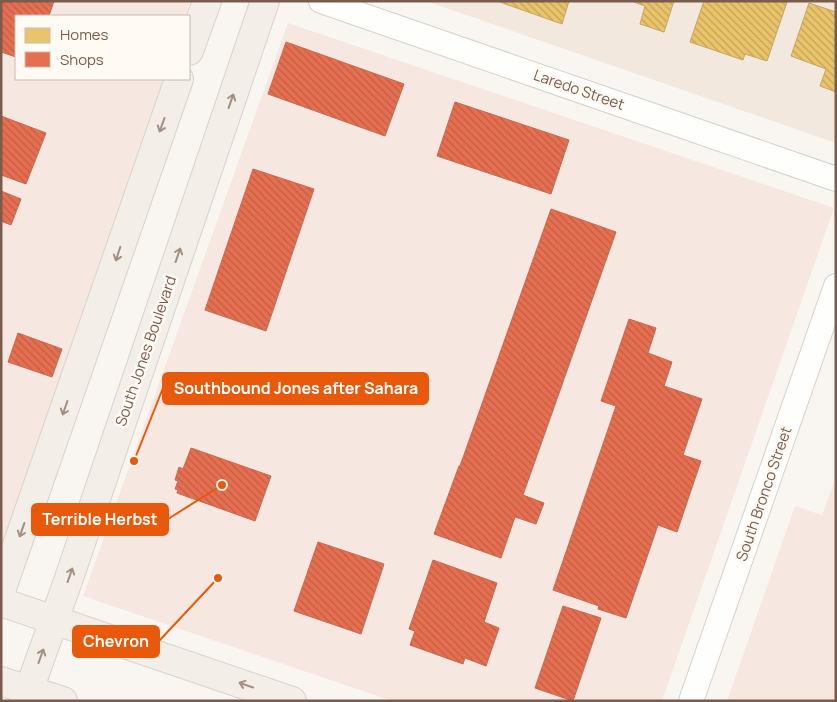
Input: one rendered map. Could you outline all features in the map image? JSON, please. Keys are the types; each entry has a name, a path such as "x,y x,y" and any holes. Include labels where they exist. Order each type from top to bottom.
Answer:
{"main road":[{"path":"190,48 207,1"},
{"name":"South Jones Boulevard","path":"27,696 265,1"},
{"path":"1,591 179,80"},
{"path":"1,602 292,701"},
{"path":"1,681 27,696 64,701"}],"street":[{"name":"Laredo Street","path":"321,1 836,179"},
{"name":"South Bronco Street","path":"691,701 836,286"}],"shaded area":[{"path":"1,1 190,1 185,15 15,15 15,80 163,80 1,547"},
{"path":"426,1 836,1 836,143"},
{"path":"288,23 834,208 662,701 392,701 83,596"},
{"path":"836,477 836,701 727,701 795,506 822,515"}],"building: Homes":[{"path":"497,1 569,1 562,24"},
{"path":"631,1 674,1 664,32 640,24 645,6"},
{"path":"704,1 787,2 767,61 745,54 743,60 690,42"},
{"path":"809,3 836,12 836,92 820,86 826,69 791,56"}],"building: Shops":[{"path":"1,1 54,1 49,15 15,15 15,57 1,52"},
{"path":"286,42 404,84 385,136 268,94"},
{"path":"455,102 569,140 551,194 437,156"},
{"path":"1,116 46,133 26,184 1,175"},
{"path":"253,169 314,189 266,331 205,310"},
{"path":"1,191 21,199 11,225 1,221"},
{"path":"551,209 616,232 523,495 544,503 536,524 515,517 501,558 434,534"},
{"path":"629,319 656,328 648,353 672,362 664,386 702,399 683,455 701,461 677,532 658,525 626,618 598,609 599,606 553,590 616,406 601,401"},
{"path":"18,333 62,349 52,377 8,362"},
{"path":"191,448 271,476 255,521 177,493 178,490 175,489 178,481 175,480 179,467 183,469"},
{"path":"318,542 384,564 361,634 294,611"},
{"path":"433,560 497,583 484,622 499,628 486,666 465,658 463,664 410,645 415,631 409,629"},
{"path":"563,606 601,618 573,701 535,688"}],"place":[{"name":"Southbound Jones after Sahara","path":"134,461"},
{"name":"Terrible Herbst","path":"222,485"},
{"name":"Chevron","path":"218,578"}]}
